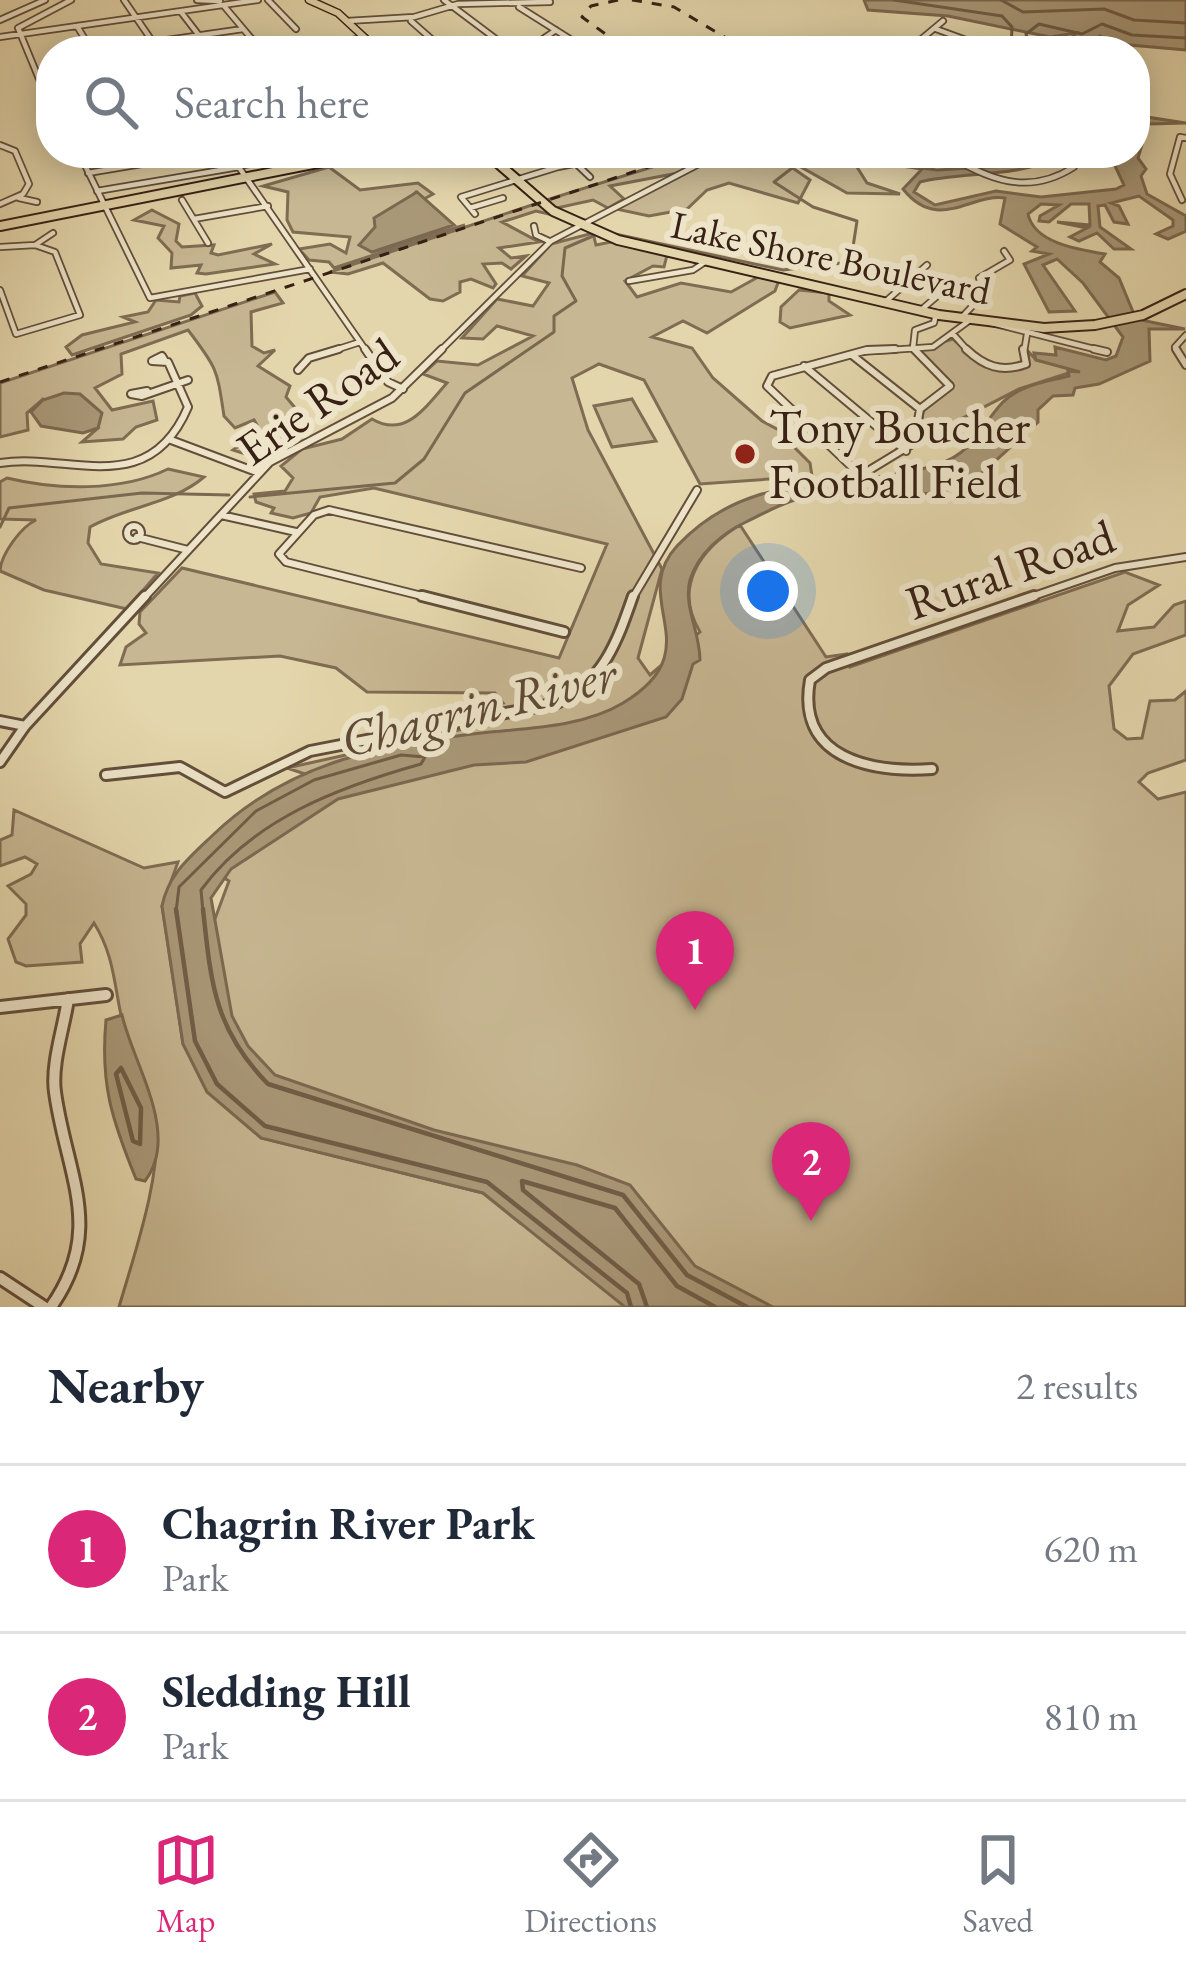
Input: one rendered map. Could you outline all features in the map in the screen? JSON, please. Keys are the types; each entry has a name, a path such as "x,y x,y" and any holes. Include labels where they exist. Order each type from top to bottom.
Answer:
{"main road":[{"path":"310,0 326,3 363,36"},
{"path":"248,179 294,168"},
{"path":"0,225 300,168"},
{"name":"Lake Shore Boulevard","path":"503,168 580,225 627,243 936,314 992,323 1091,324 1181,302 1186,293"}],"street":[{"path":"0,20 45,0"},
{"path":"36,72 20,25 68,1 87,0"},
{"path":"124,0 149,36"},
{"path":"197,0 233,4"},
{"path":"0,37 258,0"},
{"path":"268,0 296,29"},
{"path":"347,21 422,16 451,2 526,6 550,2"},
{"path":"451,2 495,36"},
{"path":"223,5 249,36"},
{"path":"526,6 554,32 567,36"},
{"path":"180,11 199,35"},
{"path":"420,23 422,16"},
{"path":"404,19 420,23 432,36"},
{"path":"927,36 943,21"},
{"path":"77,26 83,36"},
{"path":"195,36 243,29"},
{"path":"936,29 960,36"},
{"path":"548,36 554,32"},
{"path":"1182,200 1170,174 1180,137 1186,138"},
{"path":"0,145 15,151 29,184 18,197 0,204"},
{"path":"86,168 149,298 310,269"},
{"path":"88,173 118,168"},
{"path":"97,191 228,168"},
{"path":"240,168 388,382 404,389"},
{"path":"493,190 505,200 472,211 461,196 563,168"},
{"path":"581,168 590,176"},
{"name":"Erie Road","path":"0,762 25,726 259,473 284,452 357,420 404,389 551,241 691,168"},
{"path":"968,168 995,183 1034,184 1070,168"},
{"path":"18,197 37,202"},
{"path":"182,200 208,243"},
{"path":"194,219 268,206"},
{"path":"534,226 536,235 551,241"},
{"path":"34,245 53,233"},
{"path":"0,247 34,245 55,252 80,315 16,334 0,290"},
{"path":"920,409 920,431 906,451 868,471 857,471 767,386 772,376 803,364 933,346 952,334 985,293 979,278 1010,260 1004,250"},
{"path":"629,281 686,272 705,262"},
{"path":"885,302 927,265"},
{"path":"921,310 941,292"},
{"path":"920,409 945,392 948,381 918,358 913,348 915,330 934,323 936,314"},
{"path":"992,323 1108,352"},
{"path":"952,334 969,355 991,367 1014,369 1026,364 1022,342 1027,334"},
{"path":"1186,335 1175,347 1186,365"},
{"path":"298,370 309,358 360,342"},
{"path":"851,354 920,409"},
{"path":"0,463 28,460 76,470 121,464 171,440 182,429 188,407 165,361"},
{"path":"803,364 906,451"},
{"path":"147,391 188,380"},
{"path":"171,440 259,473"},
{"path":"106,775 180,767 225,792 310,751 357,738 572,698 605,666 637,585 689,511 698,490"},
{"path":"564,632 282,560 281,550 318,512 335,510 581,568"},
{"path":"221,514 298,533"},
{"path":"137,537 188,550"},
{"name":"Rural Road","path":"932,770 908,773 862,762 822,742 809,726 805,706 810,680 826,668 1115,568 1186,557"},
{"path":"0,721 25,726"},
{"path":"0,1007 106,995"},
{"path":"0,1278 47,1307 71,1277 82,1199 54,1088 68,999"}],"shaded area":[{"path":"330,168 360,190 418,183 433,194 424,199 416,192 360,245 372,252 465,225 334,268 329,262 309,260 299,249 330,244 346,253 350,237 293,232 287,220 288,192 263,186"},
{"path":"649,168 687,168 610,186 624,199 608,208 593,200 557,208 543,201"},
{"path":"694,168 793,168 810,180 798,203 729,183 707,190 687,209 649,216 616,209"},
{"path":"803,168 858,168 867,183 900,194 847,193"},
{"path":"538,203 553,215 536,211 502,222 539,242 499,248 511,258 526,256 511,269 502,263 483,264 496,284 493,288 471,279 460,282 460,292 443,301 430,299 383,263 348,274 330,272"},
{"path":"152,210 179,224 176,241 182,247 214,245 211,253 218,255 272,244 254,254 275,264 206,274 197,273 201,265 171,268 172,253 158,238 164,226 134,220"},
{"path":"593,233 596,245 616,241 667,255 664,267 653,266 625,281 637,297 681,283 731,292 760,276 779,280 775,291 707,333 683,321 652,337 692,348 713,378 762,421 790,436 809,431 815,436 790,443 810,463 812,476 700,484 644,380 599,364 572,378 588,430 662,569 638,658 650,675 700,632 689,600 695,571 713,546 740,525 826,657 847,654 850,667 1125,572 1159,585 1128,605 1118,631 1154,627 1174,605 1186,601 1186,635 1133,654 1109,686 1114,729 1127,739 1142,738 1150,701 1175,700 1186,691 1186,760 1148,773 1139,782 1158,799 1186,792 1186,1307 119,1307 152,1186 155,1116 125,1032 110,958 94,923 80,944 82,962 26,966 16,962 8,939 26,915 26,904 8,886 31,874 37,864 25,857 0,866 0,840 12,835 14,810 144,868 178,862 162,906 183,1044 261,1138 483,1193 520,1223 538,1188 271,1134 199,962 229,881 202,865 317,778 287,768 481,725 481,708 503,703 495,693 367,692 336,668 280,656 120,665 126,647 146,633 139,624 140,612 182,568 559,658 607,544 374,488 320,497 311,513 293,518 271,513 274,508 256,502 254,494 285,491 293,478 281,466 302,449 342,439 372,419 395,425 414,417 447,383 423,374 437,361 478,365 533,336 497,326 483,339 462,338 497,299 533,306 549,283 522,276 551,244"},
{"path":"799,290 829,293 829,301 850,315 790,328 780,322 781,307"},
{"path":"275,292 283,303 251,312 252,346 264,353 275,350 258,366 290,386 286,397 296,409 300,438 261,459 233,450 254,435 257,425 254,420 235,428 224,416 215,370 188,330 121,354 122,374 95,388 112,410 153,401 157,420 136,427 123,439 82,442 98,428 43,399 27,413 28,430 0,437 0,383"},
{"path":"195,293 202,306 191,315 72,355 66,347 82,335 135,322 123,317 148,312 156,300 179,302 180,296"},
{"path":"953,339 997,368 1029,363 1028,351 1036,360 1078,370 1019,389 916,442 924,409 952,383 914,350"},
{"path":"632,399 656,441 612,447 594,406"},
{"path":"168,469 204,477 178,493 90,527 88,543 101,564 158,573 127,609 44,590 0,571 13,542 36,520 0,519 0,482 7,478 46,485 109,485"}],"water":[{"path":"864,0 1186,0 1186,50 1150,47 1150,36 1045,36 948,16 868,10"},
{"path":"1150,117 1186,123 1150,124"},
{"path":"915,168 1027,168 920,182 914,192 935,205 996,191 1041,197 1124,185 1116,168 1145,168 1141,176 1147,194 1186,216 1186,231 1168,239 1156,234 1173,226 1173,220 1139,196 1111,203 1119,206 1128,224 1114,222 1105,205 1098,206 1100,227 1131,249 1114,249 1097,233 1079,241 1070,237 1087,228 1057,222 1090,225 1089,204 1071,204 1049,222 1039,221 1040,216 1059,205 1041,204 1028,214 1047,238 1105,254 1100,262 1119,278 1136,319 1185,329 1149,329 1150,361 1099,384 1075,388 1073,395 1053,396 1038,410 1038,422 994,463 953,489 806,497 728,532 705,553 690,580 700,660 693,664 682,699 666,717 526,762 474,765 338,799 231,869 211,898 232,1016 248,1046 275,1075 434,1130 577,1165 630,1185 695,1266 773,1307 625,1307 483,1193 261,1138 207,1092 183,1044 162,906 169,884 189,858 243,809 275,789 342,760 415,742 576,721 623,703 649,683 662,663 666,644 660,586 664,566 677,546 707,520 769,492 939,464 969,446 1016,392 1069,376 1068,371 1080,372 1036,360 1034,353 1056,355 1055,347 1106,360 1116,356 1123,337 1083,283 1057,259 1043,265 1075,311 1049,312 1024,264 1049,254 1032,251 1037,247 1000,224 1005,198 942,210 929,208 903,189 922,169"},
{"path":"417,192 454,225 372,252 359,245 375,227 374,218"},
{"path":"80,394 102,413 98,428 83,433 41,426 31,412 43,400"},
{"path":"122,1015 156,1121 155,1162 145,1181 136,1179 114,1120 107,1083 106,1020"}],"waterway":[{"path":"615,234 783,270 841,263 853,247 857,221 813,207 774,182 792,168"},
{"path":"250,497 395,483 424,459 465,393 554,332 554,316 576,301 562,276 565,248 593,236"},
{"path":"0,527 9,508 142,493 229,495"}],"railway":[{"path":"608,36 582,17 591,6 618,0"},
{"path":"632,0 674,7 723,36"},
{"path":"0,382 645,168"}],"place":[{"name":"Tony Boucher Football Field","path":"745,454"},
{"name":"Chagrin River Park","path":"695,1010"},
{"name":"Sledding Hill","path":"811,1221"}],"water label":[{"name":"Chagrin River","path":"478,706"}]}
